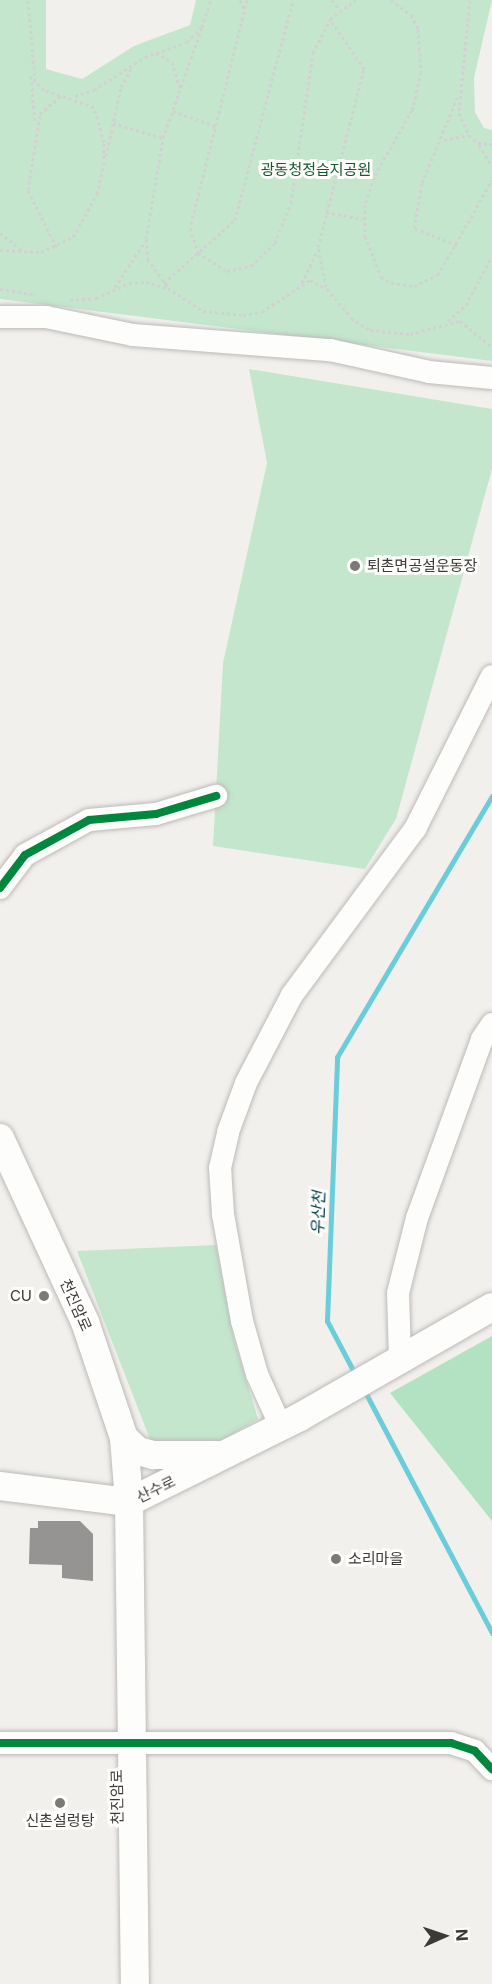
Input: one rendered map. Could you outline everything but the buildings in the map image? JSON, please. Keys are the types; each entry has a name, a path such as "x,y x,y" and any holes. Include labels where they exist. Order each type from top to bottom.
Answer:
{"main road":[{"name":"천진암로","path":"0,1138 85,1322 124,1438 129,1502 129,1744 135,1984"},
{"path":"390,1365 492,1307"},
{"name":"산수로","path":"0,1486 129,1502 291,1422 390,1365"},
{"path":"124,1438 138,1451 153,1455 228,1454"}],"street":[{"path":"0,317 46,317 133,335 330,350 429,372 492,378"},
{"path":"291,1422 257,1374 242,1321 223,1214 220,1168 228,1132 246,1083 292,994 416,829 492,676"},
{"path":"0,888 25,855 89,820 156,814 216,796"},
{"path":"390,1365 398,1293 417,1218 482,1040 492,1024"},
{"path":"0,1743 451,1743 475,1750 492,1769"}],"path":[{"path":"28,0 35,127 28,190 56,246"},
{"path":"114,288 138,258 146,239 163,138 212,0"},
{"path":"240,0 244,11"},
{"path":"248,0 218,127 193,213 192,241 198,253 215,267 239,271 263,258 275,243 291,203 305,84 330,19 339,9 356,0"},
{"path":"164,283 235,220 293,0"},
{"path":"332,0 339,9"},
{"path":"391,0 411,15 418,29 421,72 404,127 371,184 364,219 372,264 381,277 401,286 428,283 438,275 492,180"},
{"path":"457,245 414,228 422,183 443,141 458,96 472,17 470,0"},
{"path":"301,284 318,246 364,69 330,19"},
{"path":"31,68 44,90 61,96 74,96 94,90 154,53 187,42 202,27"},
{"path":"154,53 172,62 180,90"},
{"path":"0,250 25,252 56,246 85,221 132,65"},
{"path":"35,127 40,114 61,96"},
{"path":"74,96 94,107 104,142 104,164"},
{"path":"458,96 459,113 469,135 478,143 492,166"},
{"path":"173,111 218,127"},
{"path":"113,123 163,138"},
{"path":"443,141 469,135"},
{"path":"478,143 492,144"},
{"path":"326,212 364,219"},
{"path":"0,233 25,252"},
{"path":"146,239 148,260 164,283 203,311 243,315 262,312 310,279 327,289 351,318 370,330 410,334 460,321 492,347"},
{"path":"318,246 327,289"},
{"path":"444,324 466,305 492,256"},
{"path":"66,300 96,298 114,288 146,282 168,288"},
{"path":"0,289 44,297"}],"green space":[{"name":"광동청정습지공원","path":"0,0 46,0 46,69 82,79 134,46 190,25 196,0 492,0 474,78 475,112 484,128 492,130 492,361 0,299"},
{"name":"퇴촌면공설운동장","path":"249,369 492,409 492,469 396,819 365,869 213,846 223,663 267,463"},
{"path":"216,1245 234,1339 258,1419 219,1442 151,1442 77,1251"},
{"path":"492,1336 492,1521 390,1393"}],"waterway":[{"name":"우산천","path":"355,1374 327,1321 337,1057 492,796"},
{"name":"우산천","path":"364,1390 492,1633"}],"cycle path":[{"path":"0,888 25,855 89,820 156,814 216,796"},
{"path":"0,1743 451,1743 475,1751 492,1769"}],"place":[{"name":"퇴촌면공설운동장","path":"355,566"},
{"name":"CU","path":"44,1296"},
{"name":"소리마을","path":"336,1559"},
{"name":"신촌설렁탕","path":"60,1803"}]}
